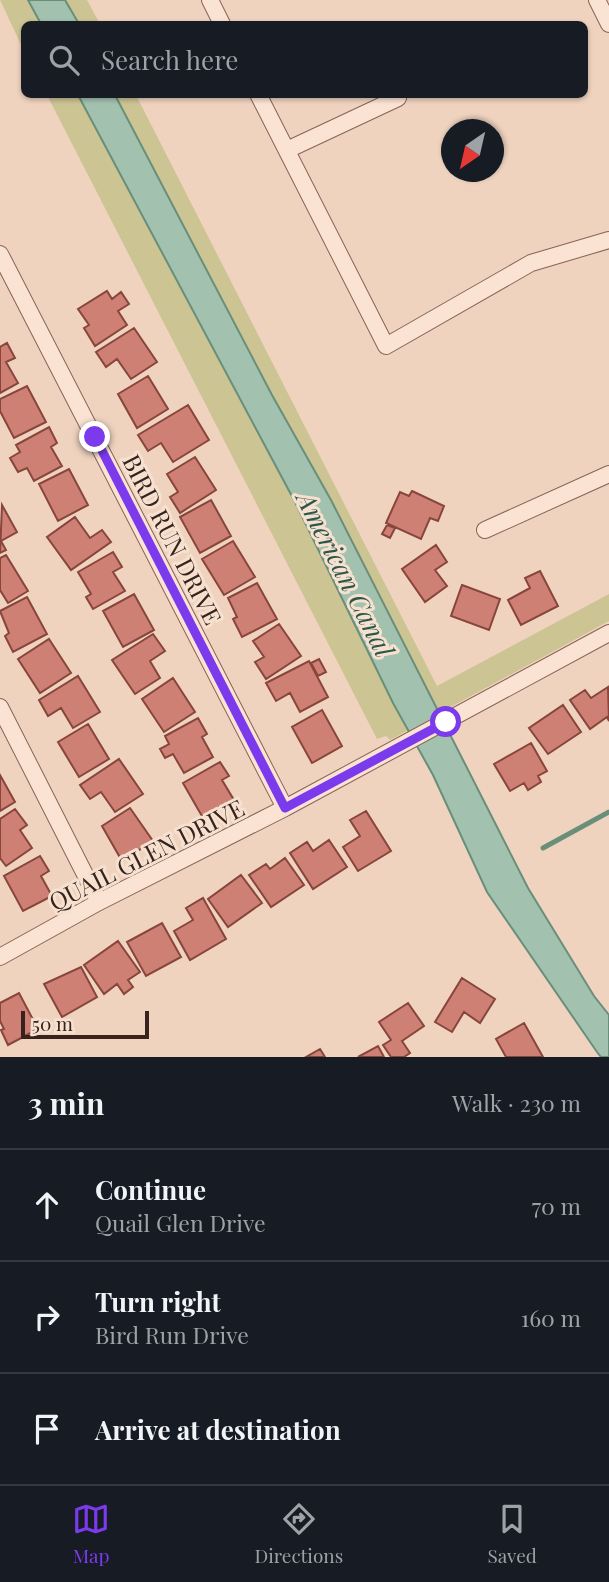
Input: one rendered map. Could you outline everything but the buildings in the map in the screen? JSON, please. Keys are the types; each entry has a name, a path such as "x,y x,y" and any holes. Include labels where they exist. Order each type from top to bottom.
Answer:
{"street":[{"path":"209,0 220,21"},
{"path":"597,0 609,24"},
{"path":"260,98 386,346 531,263 609,240"},
{"path":"287,150 398,98"},
{"name":"BIRD RUN DRIVE","path":"0,254 285,808"},
{"path":"485,530 609,474"},
{"name":"QUAIL GLEN DRIVE","path":"0,957 99,902 285,808 609,633"},
{"path":"0,707 99,902"}],"shaded area":[{"path":"0,0 87,0 98,21 21,21 21,45"},
{"path":"49,98 138,98 437,686 609,594 609,621 390,740 386,736 377,739"}],"water":[{"path":"28,0 65,0 77,21 39,21"},
{"name":"American Canal","path":"80,98 117,98 272,395 331,500 528,888 594,996 609,1015 609,1057 601,1057 597,1052 487,892 433,775 393,703 295,502"}],"waterway":[{"path":"543,848 609,812"}],"route":[{"path":"95,437 285,808 446,722"}]}
